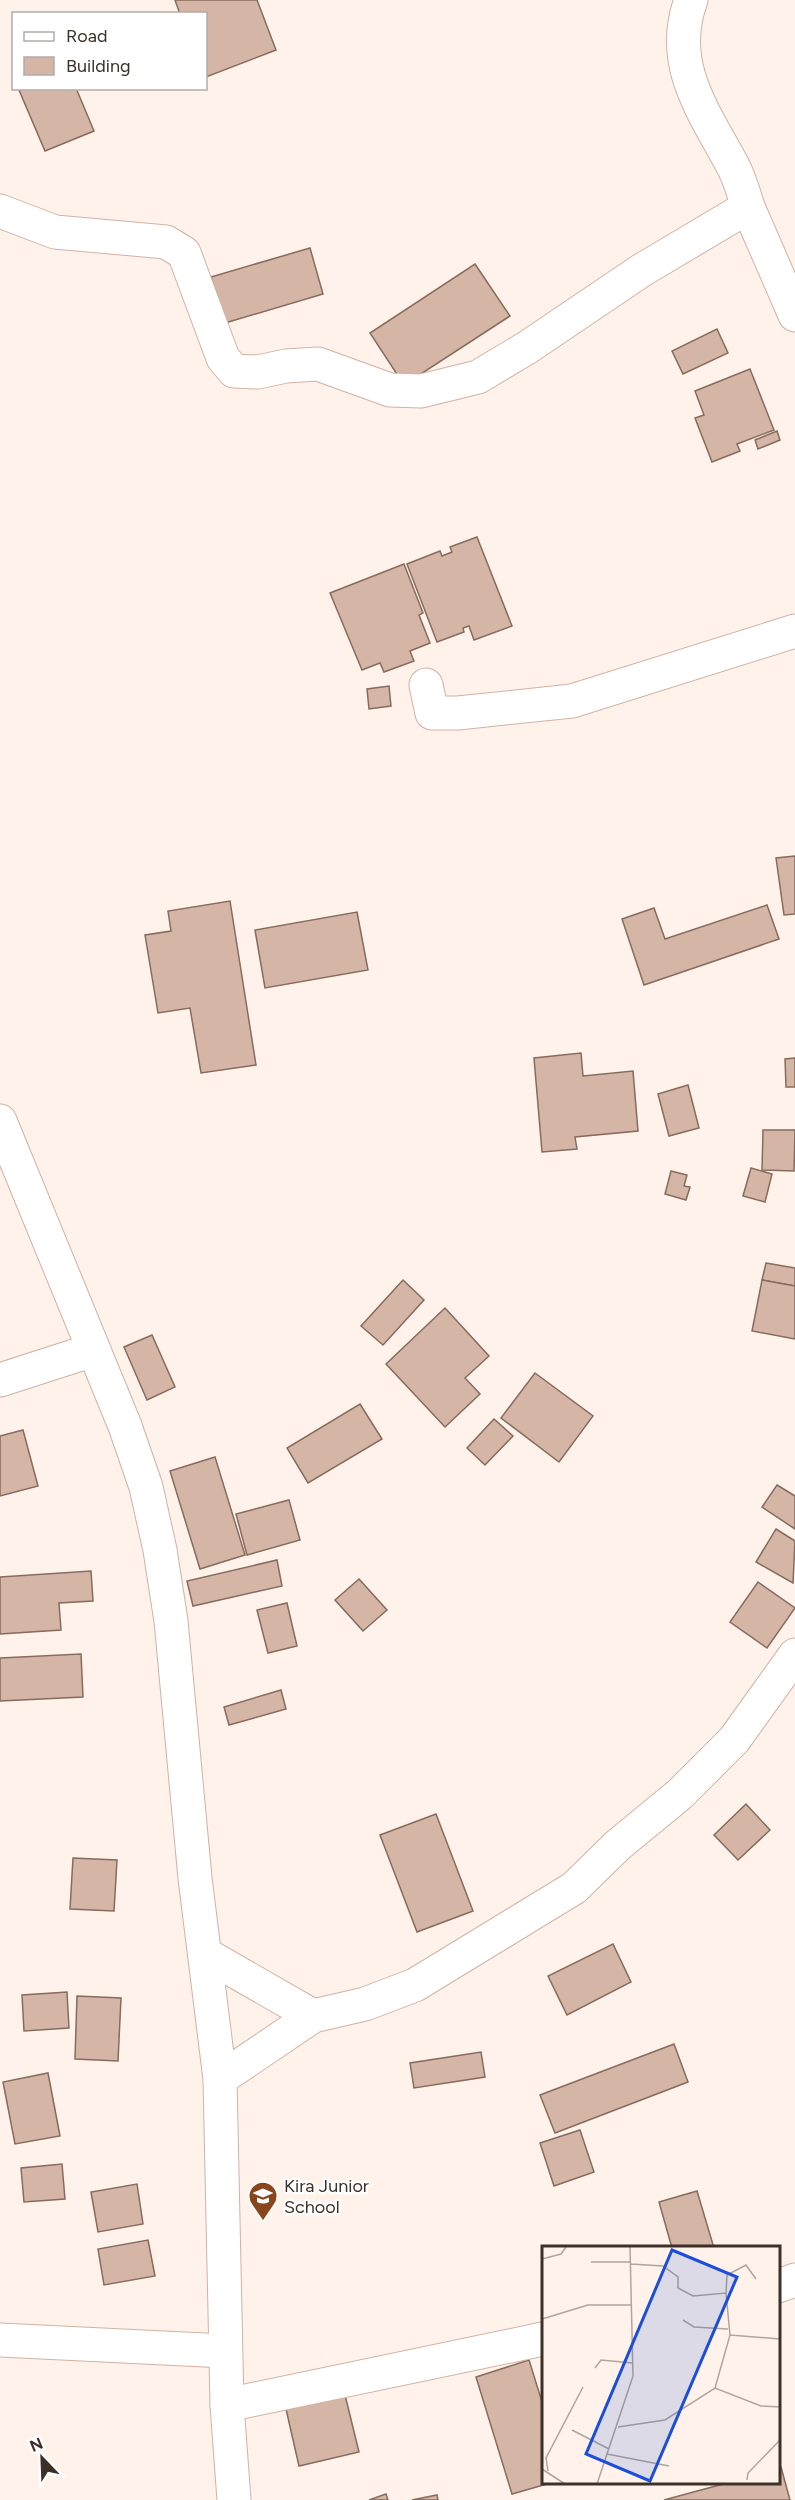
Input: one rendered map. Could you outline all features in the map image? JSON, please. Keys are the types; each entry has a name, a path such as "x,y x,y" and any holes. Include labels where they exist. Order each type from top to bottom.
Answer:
{"street":[{"path":"691,0 684,21 682,39 691,84 707,123 735,169 748,207 795,315"},
{"path":"0,212 55,232 166,242 184,253 223,358 234,371 258,372 286,366 318,364 390,390 421,391 478,377 528,347 642,270 748,207"},
{"path":"426,685 432,713 459,713 572,701 795,631"},
{"path":"0,1121 125,1426 146,1486 160,1550 171,1622 178,1717 220,2079 225,2351 234,2500"},
{"path":"0,1380 93,1350"},
{"path":"220,2079 313,2016 366,2004 415,1985 574,1888 618,1845 680,1794 734,1740 795,1655"},
{"path":"205,1954 313,2016"},
{"path":"780,2285 795,2280"},
{"path":"227,2405 542,2339"},
{"path":"0,2340 225,2351"}],"building":[{"path":"175,0 257,0 276,50 207,77 207,12 179,12"},
{"path":"19,90 77,90 94,131 45,151"},
{"path":"310,248 323,294 225,323 211,277"},
{"path":"475,264 510,316 404,385 370,333"},
{"path":"717,329 728,353 683,374 672,351"},
{"path":"750,369 774,430 737,444 740,451 712,462 695,418 704,415 695,391"},
{"path":"777,431 780,440 758,449 755,440"},
{"path":"477,537 512,626 474,640 469,626 463,628 464,632 437,642 407,564 440,551 442,556 452,552 450,547"},
{"path":"404,564 423,613 419,615 430,643 410,651 414,661 384,672 380,663 362,670 330,593"},
{"path":"389,686 391,706 369,709 367,689"},
{"path":"795,856 795,914 784,915 776,858"},
{"path":"230,901 256,1065 201,1073 190,1008 158,1013 145,935 171,931 168,911"},
{"path":"767,905 779,939 644,985 622,919 654,908 665,939"},
{"path":"357,912 368,970 265,988 255,930"},
{"path":"581,1053 583,1076 633,1071 638,1131 575,1137 577,1149 542,1152 534,1058"},
{"path":"795,1058 795,1087 786,1087 785,1059"},
{"path":"688,1085 699,1128 669,1136 658,1094"},
{"path":"763,1130 795,1130 794,1171 762,1170"},
{"path":"751,1168 772,1174 765,1202 743,1196"},
{"path":"671,1171 687,1175 684,1186 690,1187 686,1200 665,1194"},
{"path":"766,1263 795,1268 795,1286 762,1280"},
{"path":"403,1280 424,1300 383,1345 361,1326"},
{"path":"762,1280 795,1286 795,1339 752,1331"},
{"path":"445,1308 489,1356 465,1378 480,1394 445,1427 386,1364"},
{"path":"152,1335 175,1387 147,1400 124,1347"},
{"path":"535,1373 593,1416 559,1462 501,1418"},
{"path":"360,1404 382,1439 308,1483 287,1448"},
{"path":"494,1419 513,1436 485,1465 467,1448"},
{"path":"23,1430 38,1486 0,1496 0,1436"},
{"path":"215,1457 245,1555 200,1569 170,1471"},
{"path":"777,1485 795,1496 795,1529 762,1507"},
{"path":"289,1500 300,1540 247,1555 236,1514"},
{"path":"776,1529 795,1541 793,1583 756,1562"},
{"path":"277,1560 282,1586 193,1606 187,1581"},
{"path":"91,1571 93,1601 59,1603 61,1630 0,1634 0,1577"},
{"path":"359,1579 387,1610 363,1631 335,1600"},
{"path":"758,1582 795,1608 767,1648 730,1622"},
{"path":"287,1603 297,1646 268,1653 257,1610"},
{"path":"81,1654 83,1697 0,1701 0,1658"},
{"path":"281,1690 286,1709 229,1725 224,1707"},
{"path":"746,1804 770,1830 738,1860 714,1835"},
{"path":"436,1814 473,1911 417,1932 380,1835"},
{"path":"73,1858 117,1860 114,1911 70,1909"},
{"path":"613,1944 631,1982 567,2015 548,1976"},
{"path":"67,1992 69,2028 24,2031 22,1995"},
{"path":"77,1996 121,1998 118,2061 75,2059"},
{"path":"674,2044 688,2082 555,2133 540,2095"},
{"path":"481,2052 485,2077 414,2088 410,2063"},
{"path":"48,2073 60,2136 15,2144 3,2082"},
{"path":"580,2130 594,2172 554,2186 540,2143"},
{"path":"62,2164 65,2199 24,2202 21,2168"},
{"path":"137,2184 143,2224 98,2232 91,2192"},
{"path":"697,2191 713,2246 671,2246 659,2202"},
{"path":"148,2240 155,2276 104,2285 98,2249"},
{"path":"529,2360 542,2402 544,2485 512,2494 476,2377"},
{"path":"345,2395 359,2452 299,2466 286,2409"},
{"path":"781,2467 790,2500 664,2500 719,2485 780,2485"},
{"path":"386,2494 388,2500 369,2500"},
{"path":"437,2495 438,2500 412,2500"}],"place":[{"name":"Kira Junior School","path":"263,2222"}]}
